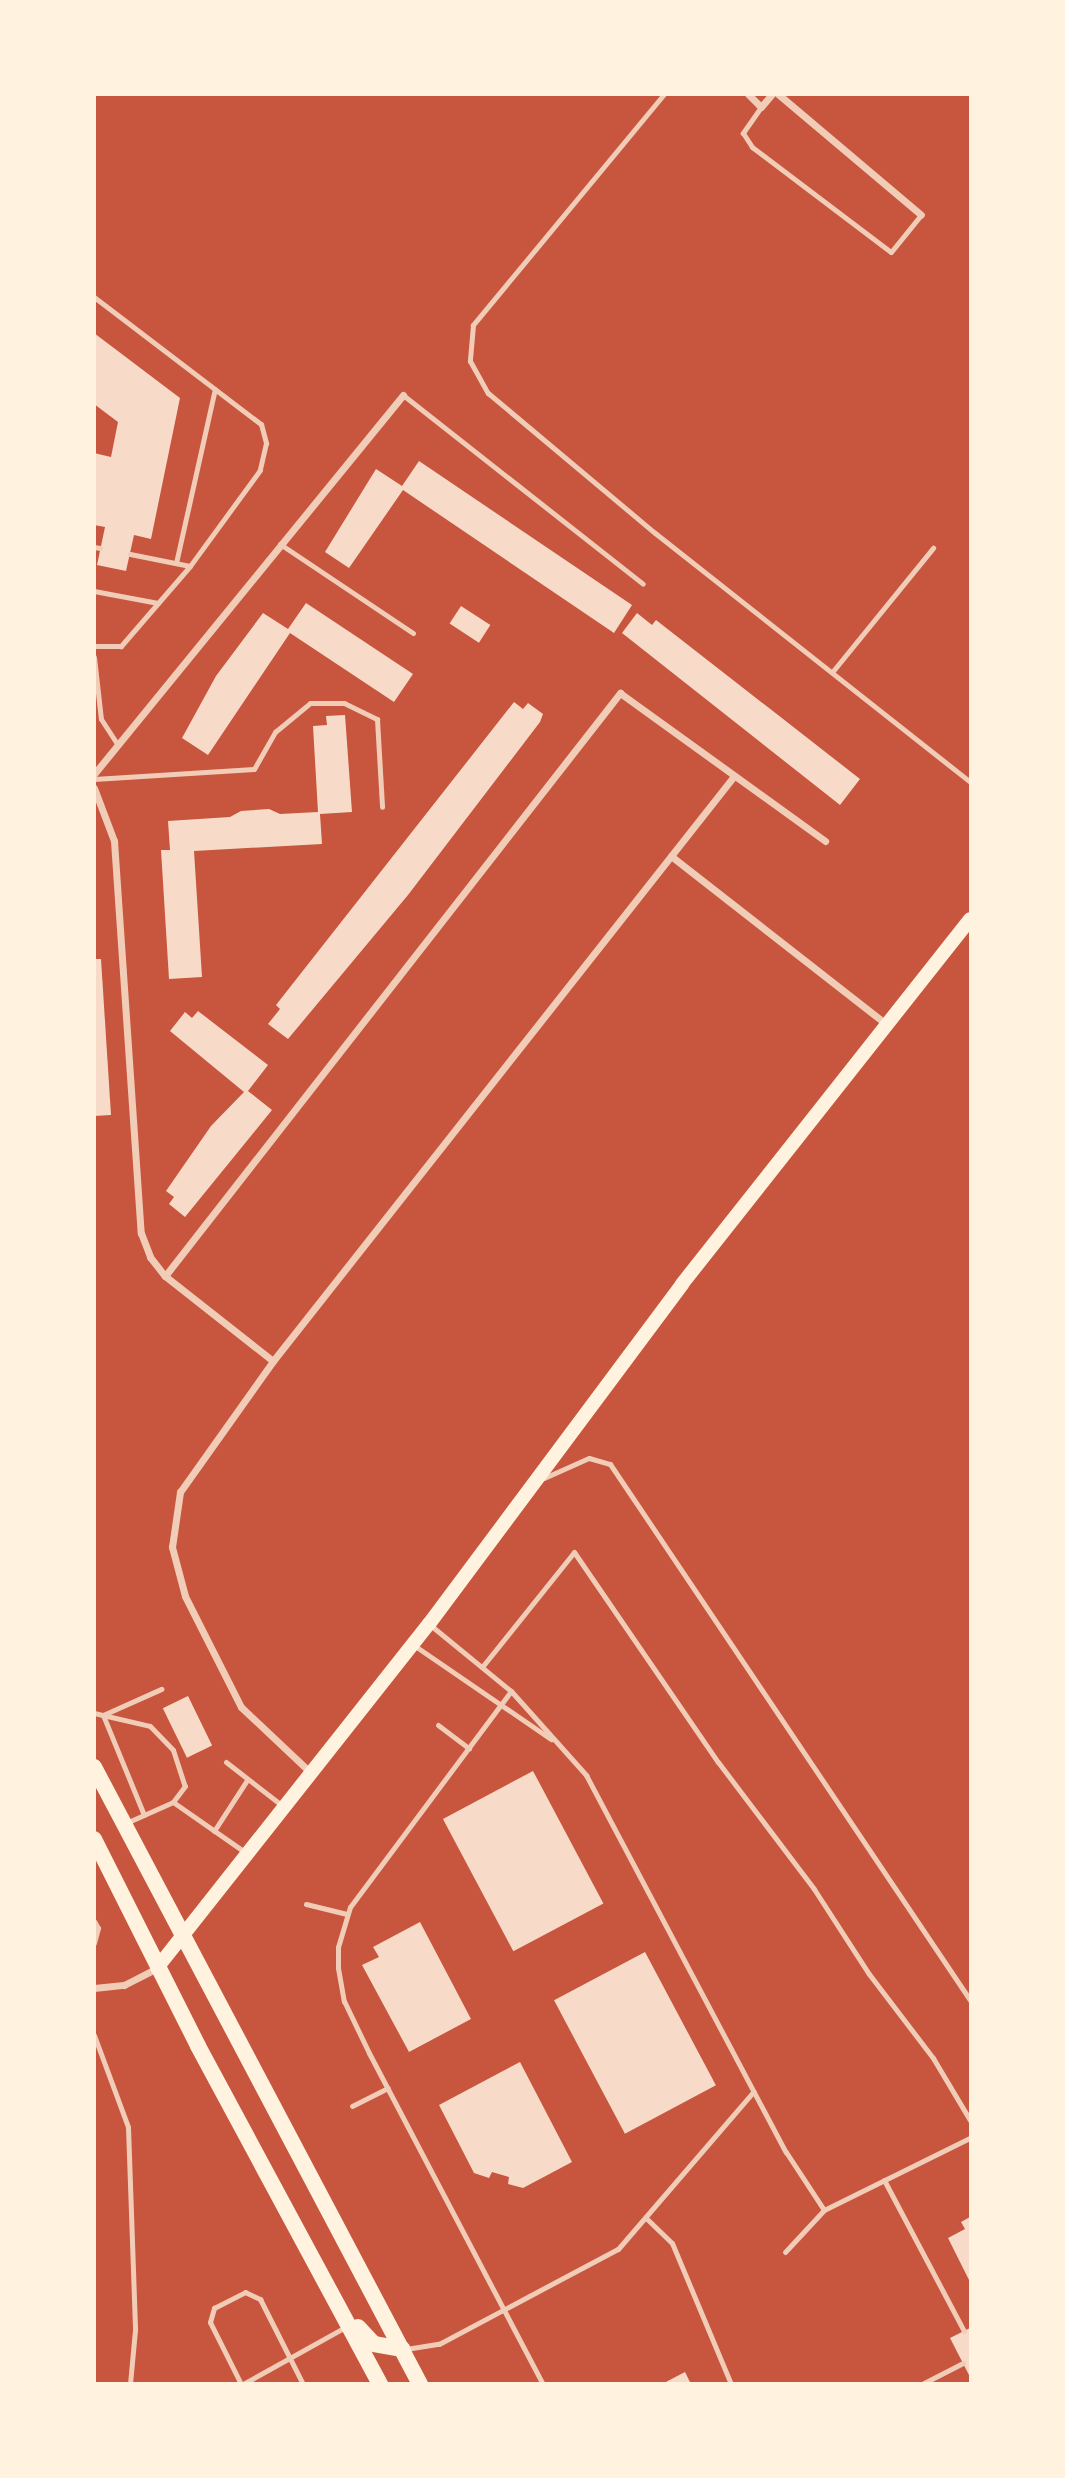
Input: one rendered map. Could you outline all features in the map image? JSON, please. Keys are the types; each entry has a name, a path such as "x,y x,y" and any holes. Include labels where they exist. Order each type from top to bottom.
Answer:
{"main road":[{"path":"157,1968 413,1645 538,1481 682,1284 971,919"},
{"path":"94,1767 181,1937 420,2384"},
{"path":"94,1839 157,1968 380,2384"},
{"path":"341,2307 374,2344 403,2349"}],"street":[{"path":"748,94 761,107 772,94"},
{"path":"778,94 921,215"},
{"path":"94,777 403,395"},
{"path":"166,1276 621,693 825,841"},
{"path":"311,1774 241,1707 185,1596 172,1548 180,1492 192,1470 273,1361 734,776"},
{"path":"94,788 114,841 137,1220 150,1257 166,1276 273,1361"},
{"path":"671,856 886,1024"},
{"path":"94,1988 124,1985 157,1968"}],"lane":[{"path":"664,94 481,315 469,343 470,360 488,393 655,533 971,782"},
{"path":"761,107 743,132 751,147 891,252 921,215"},
{"path":"94,297 261,424 266,443 260,470 190,566 121,646 94,646"},
{"path":"176,563 215,389"},
{"path":"403,395 643,584"},
{"path":"280,544 413,633"},
{"path":"833,671 933,548"},
{"path":"130,554 190,566"},
{"path":"94,591 158,603"},
{"path":"94,657 101,719 118,745"},
{"path":"94,777 254,769 275,732 310,703 344,703 377,719 382,807"},
{"path":"538,1481 589,1458 610,1464 971,2000"},
{"path":"482,1667 574,1552 719,1762 821,1899 869,1974 933,2058 971,2120"},
{"path":"429,1624 511,1691 557,1742 604,1803 754,2091 824,2210"},
{"path":"413,1645 500,1707 557,1742"},
{"path":"103,1715 161,1689"},
{"path":"511,1691 365,1883 347,1914 338,1947 344,2001 543,2384"},
{"path":"94,1713 150,1726 173,1750 185,1786 173,1802 123,1824"},
{"path":"103,1715 144,1815"},
{"path":"438,1725 469,1748"},
{"path":"226,1762 285,1808"},
{"path":"214,1831 247,1780"},
{"path":"173,1802 247,1853"},
{"path":"306,1904 347,1914"},
{"path":"94,1921 98,1928 94,1943"},
{"path":"94,2035 128,2127 135,2330 130,2384"},
{"path":"352,2106 388,2088"},
{"path":"403,2349 439,2344 618,2249 694,2156 754,2091"},
{"path":"785,2252 824,2210 971,2138"},
{"path":"884,2180 964,2331"},
{"path":"646,2218 672,2243 731,2384"},
{"path":"303,2384 289,2358 260,2299 245,2292 214,2308 211,2322 242,2384 289,2358 350,2325"},
{"path":"922,2384 963,2363"}],"building":[{"path":"94,333 180,398 151,539 134,535 126,571 97,565 105,527 94,525 94,453 111,457 118,422 94,404"},
{"path":"419,461 632,605 614,633 403,490 349,568 325,552 376,469 402,486"},
{"path":"306,603 413,674 394,702 290,633 208,755 182,738 216,676 263,613 288,629"},
{"path":"461,606 490,625 479,643 450,624"},
{"path":"637,613 652,625 656,620 860,779 840,805 622,633"},
{"path":"514,702 523,709 528,703 543,714 540,722 408,895 288,1039 268,1024 280,1009 276,1005"},
{"path":"345,715 352,812 320,814 322,844 194,851 202,977 169,979 161,850 170,850 168,821 230,817 241,811 269,809 280,814 318,812 313,726 327,725 326,716"},
{"path":"94,959 101,959 111,1115 94,1116"},
{"path":"198,1011 268,1065 248,1091 272,1110 185,1217 169,1204 174,1197 166,1191 211,1126 244,1092 170,1031 185,1012 192,1018"},
{"path":"188,1696 212,1745 187,1758 163,1708"},
{"path":"533,1771 603,1903 513,1951 443,1819"},
{"path":"420,1922 471,2019 409,2052 362,1965 379,1957 373,1947"},
{"path":"645,1952 716,2085 625,2134 554,2000"},
{"path":"520,2062 572,2162 523,2188 508,2184 509,2177 492,2172 489,2178 474,2173 439,2105"},
{"path":"970,2217 970,2282 948,2238 965,2229 961,2222"},
{"path":"970,2328 970,2377 950,2338"},
{"path":"685,2372 691,2384 662,2384"}]}
